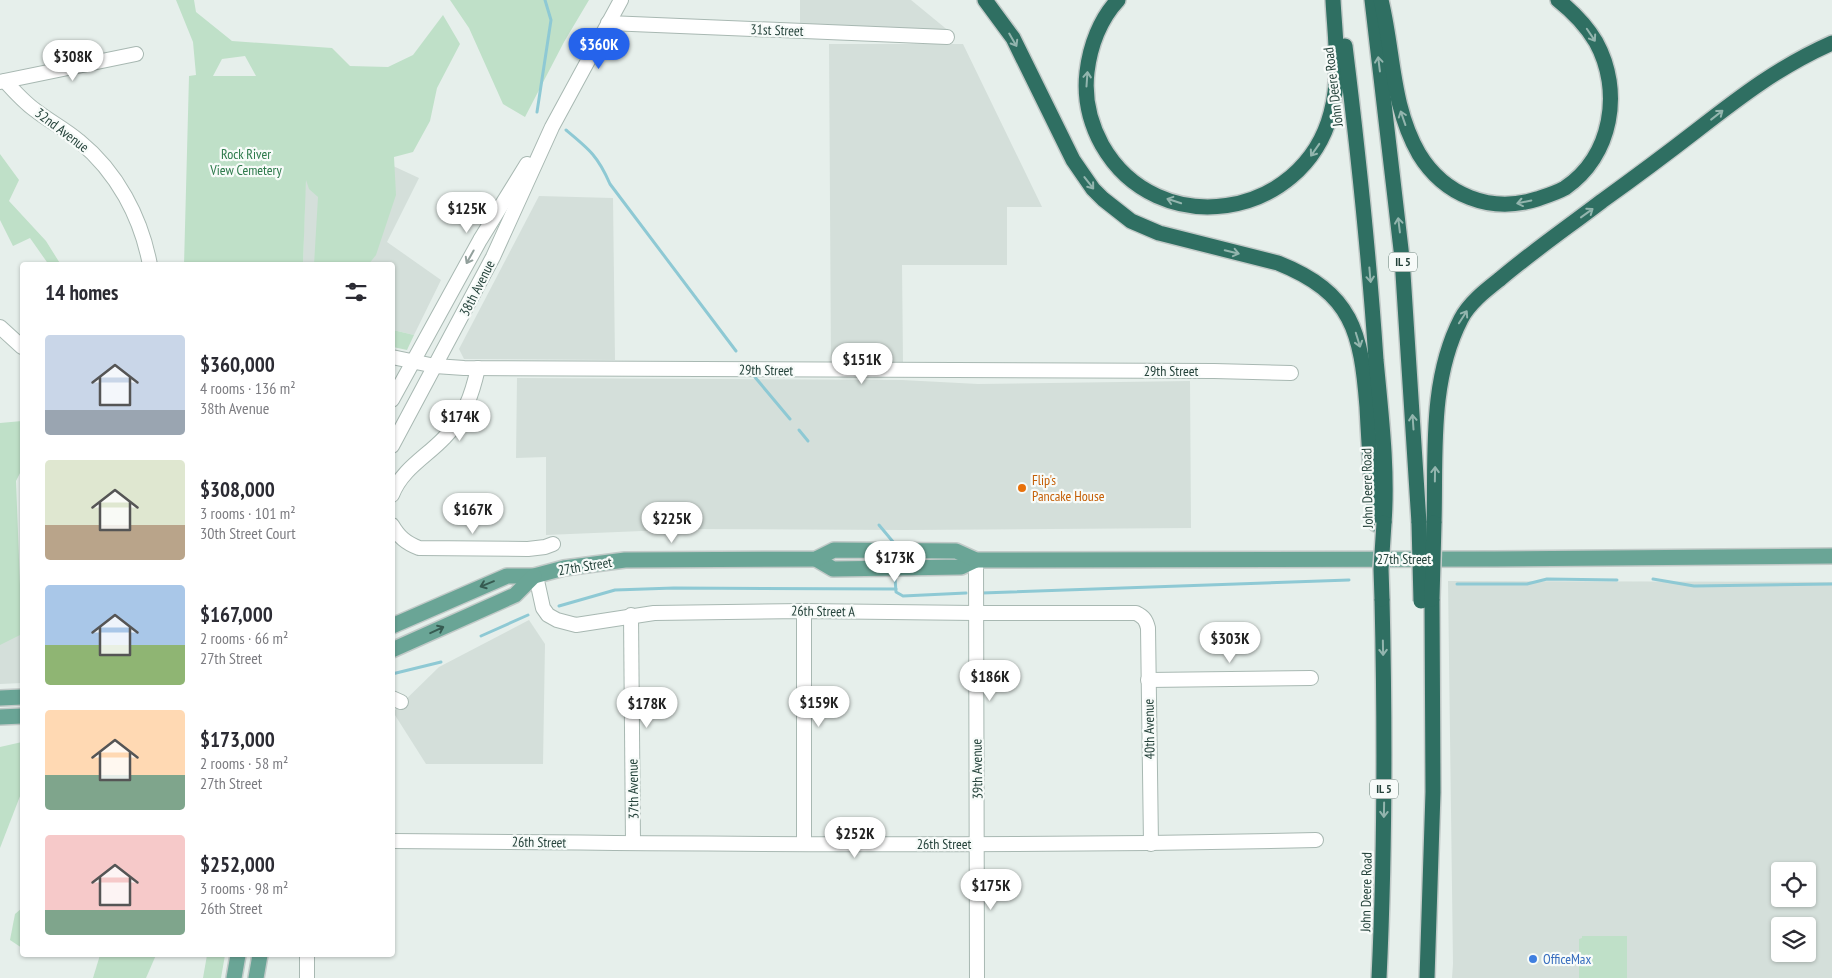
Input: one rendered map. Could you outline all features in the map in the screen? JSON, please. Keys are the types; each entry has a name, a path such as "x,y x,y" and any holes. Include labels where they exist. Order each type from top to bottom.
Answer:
{"highway":[{"path":"985,0 1013,38 1073,160 1093,189 1109,204 1131,221 1159,233 1278,263 1293,269 1318,283 1342,308 1356,333 1362,357 1380,524"},
{"path":"1118,0 1102,22 1088,60 1087,100 1097,136 1114,163 1141,187 1157,196 1190,206 1221,208 1256,198 1286,182 1318,147 1331,113 1337,71 1333,0"},
{"name":"John Deere Road","path":"1339,0 1366,237 1381,420 1385,505 1380,524 1384,725 1380,978"},
{"path":"1376,1 1403,120 1420,155 1432,172 1446,185 1476,200 1502,205 1531,201 1551,195 1564,188 1589,164 1604,138 1608,124 1611,107 1610,91 1608,74 1601,54 1596,42 1579,19 1558,0"},
{"name":"IL 5","path":"1376,1 1427,523 1420,978"},
{"path":"1427,523 1440,386 1447,350 1462,316 1486,290 1516,265 1757,84 1812,52 1832,43"},
{"path":"1426,600 1433,792 1428,978"}],"main road":[{"name":"27th Street","path":"395,625 507,576 535,576 580,565 625,560 816,559 833,569 961,567 976,560 1832,556"},
{"path":"395,649 515,595 535,576"},
{"path":"0,698 20,697"},
{"path":"0,717 20,716"},
{"path":"234,978 238,957"},
{"path":"256,978 260,957"}],"street":[{"name":"38th Avenue","path":"395,440 493,257 552,127 621,0"},
{"name":"31st Street","path":"608,23 947,38"},
{"path":"2,81 136,54"},
{"name":"32nd Avenue","path":"2,81 36,111 79,140 96,156 124,193 132,208 140,225 149,262"},
{"name":"38th Avenue","path":"395,395 488,225 552,127"},
{"path":"0,327 20,345"},
{"name":"29th Street","path":"395,357 435,366 478,368 1214,371 1291,373"},
{"path":"395,489 413,464 454,428 468,406 478,368"},
{"name":"27th Street","path":"395,529 401,538 410,545 419,548 528,549 553,544"},
{"name":"39th Avenue","path":"976,560 976,978"},
{"name":"26th Street A","path":"535,576 543,608 548,615 556,620 576,625 654,612 1125,612 1136,613 1142,616"},
{"path":"804,611 804,844"},
{"name":"37th Avenue","path":"631,615 634,843"},
{"name":"40th Avenue","path":"1142,616 1148,628 1150,844"},
{"path":"1148,680 1311,678"},
{"name":"26th Street","path":"395,841 1150,844 1316,840"},
{"path":"307,957 307,978"}],"shaded area":[{"path":"800,0 911,0 950,32 800,26"},
{"path":"829,44 963,44 1042,207 1007,207 1007,265 902,265 903,363 831,365"},
{"path":"307,126 419,178 387,242 441,280 414,335 395,330 395,262 303,262"},
{"path":"539,196 613,198 615,360 464,359 459,349"},
{"path":"517,378 902,380 978,384 1190,381 1191,528 690,529 546,535 546,457 516,458"},
{"path":"1448,581 1832,582 1832,978 1452,978"},
{"path":"529,620 545,644 543,764 426,764 395,715 395,710 439,667"},
{"path":"0,629 20,629 20,683 0,684"}],"green space":[{"name":"Rock River View Cemetery","path":"176,0 194,0 196,12 232,41 332,48 350,66 388,67 413,55 443,15 460,44 437,88 430,121 413,152 394,157 396,195 376,255 370,262 314,262 318,197 309,189 306,180 303,262 184,262 189,76 196,75 193,42","holes":["245,56 256,76 213,76 222,59"]},
{"path":"450,0 589,0 564,42 525,117 503,104 469,28"},
{"path":"0,154 19,180 9,201 46,241 59,262 47,262 30,238 13,246 0,220"},
{"path":"395,330 414,335 407,350 395,347"},
{"path":"20,421 20,473 16,481 20,635 0,645 0,423"},
{"path":"20,742 20,796 0,848 0,747"},
{"path":"20,910 20,947 10,940 15,914"},
{"path":"1582,936 1627,936 1627,978 1579,978 1579,939"},
{"path":"99,957 155,957 146,978 93,978"},
{"path":"207,957 225,957 221,978 203,978"}],"waterway":[{"path":"537,112 551,20 545,0"},
{"path":"566,130 587,148 597,160 610,184 736,351"},
{"path":"754,376 790,419"},
{"path":"799,430 808,441"},
{"path":"879,525 894,543"},
{"path":"895,578 896,592 903,596 966,593"},
{"path":"1457,584 1527,584 1547,579 1617,580"},
{"path":"1653,579 1694,586 1832,584"},
{"path":"982,593 1349,580"},
{"path":"559,606 615,590 674,588 896,589"},
{"path":"481,636 528,615"},
{"path":"395,673 441,662"}],"place":[{"name":"Flip's Pancake House","path":"1022,488"},
{"name":"OfficeMax","path":"1533,959"}]}
